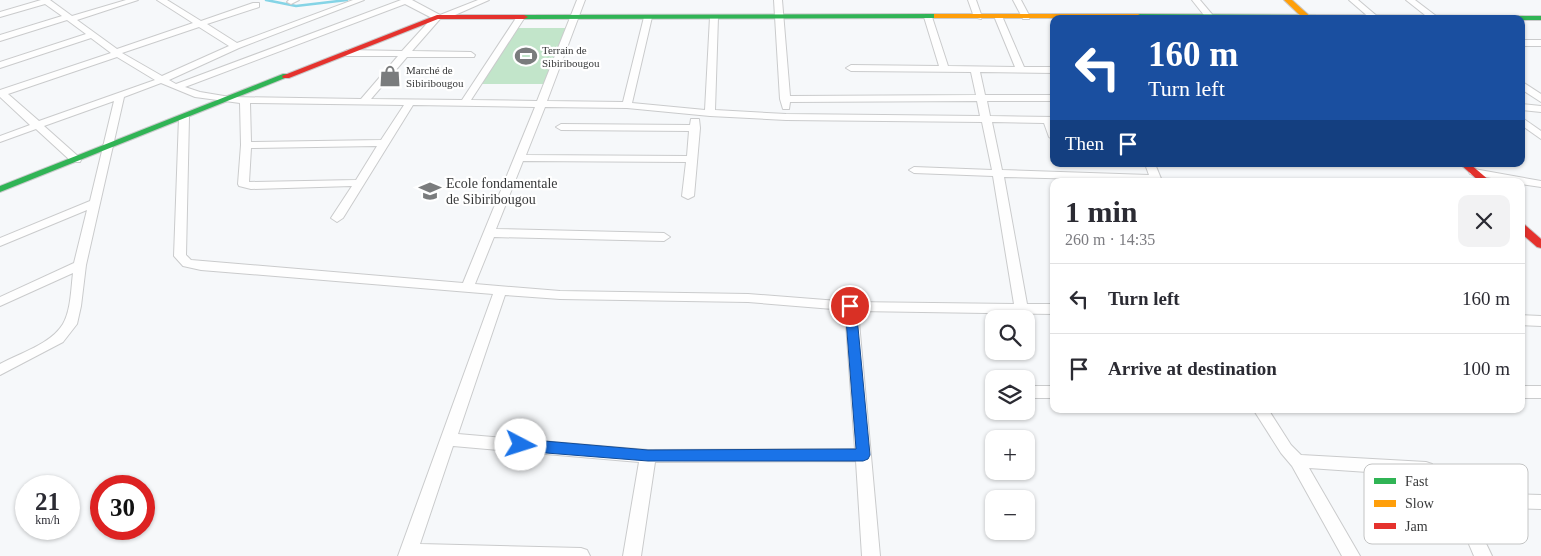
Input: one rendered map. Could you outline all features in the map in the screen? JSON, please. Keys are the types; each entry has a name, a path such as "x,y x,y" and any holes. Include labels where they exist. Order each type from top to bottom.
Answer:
{"main road":[{"path":"1280,0 1300,15"},
{"path":"1288,0 1301,15"},
{"path":"0,189 440,17 998,16 1050,18"},
{"path":"1525,18 1541,18"},
{"path":"1525,217 1541,231"},
{"path":"1525,231 1541,245"}],"street":[{"path":"0,15 46,0 117,53 162,80 198,95 230,100 627,105 696,112 786,117 1050,120"},
{"path":"0,38 134,0"},
{"path":"161,0 236,46"},
{"path":"0,139 162,80 236,46 360,0"},
{"path":"362,102 404,54 440,17 485,0"},
{"path":"467,288 582,0"},
{"path":"778,0 786,117"},
{"path":"972,0 978,17"},
{"path":"1017,0 1026,17"},
{"path":"1196,0 1209,15"},
{"path":"1353,0 1371,15"},
{"path":"1410,0 1431,15"},
{"path":"176,87 407,1 440,17"},
{"path":"76,160 0,94 256,5"},
{"path":"998,16 1021,70"},
{"path":"464,104 521,17"},
{"path":"627,105 648,17"},
{"path":"710,113 714,17"},
{"path":"928,17 944,69"},
{"path":"0,65 92,35"},
{"path":"1525,43 1541,44"},
{"path":"1525,44 1541,54"},
{"path":"347,53 470,55"},
{"path":"851,68 1050,70"},
{"path":"975,70 998,174 1020,308"},
{"path":"1525,87 1541,99"},
{"path":"0,370 58,339 66,331 75,306 80,265 120,95"},
{"path":"785,99 1050,98"},
{"path":"245,101 246,145 243,184 359,183"},
{"path":"337,218 410,103"},
{"path":"1525,107 1541,109"},
{"path":"688,196 696,112"},
{"path":"184,117 180,256 187,263 211,267 560,294 748,298 850,306 1050,309"},
{"path":"1525,123 1541,136"},
{"path":"561,127 694,128"},
{"path":"246,145 384,144"},
{"path":"519,158 692,159"},
{"path":"914,170 1054,178"},
{"path":"1471,172 1506,178"},
{"path":"1525,181 1541,184"},
{"path":"0,242 96,202"},
{"path":"489,233 664,237"},
{"path":"0,302 80,265"},
{"path":"501,289 408,554 581,556"},
{"path":"850,306 871,556"},
{"path":"1525,320 1541,321"},
{"path":"1035,392 1050,392"},
{"path":"1525,392 1541,392"},
{"path":"1263,413 1286,449 1297,460 1350,556"},
{"path":"448,439 648,456 863,455"},
{"path":"632,556 648,456"},
{"path":"1297,460 1364,465"},
{"path":"1528,502 1541,502"},
{"path":"1478,544 1483,556"}],"green space":[{"name":"Terrain de Sibiribougou","path":"510,28 569,28 544,84 479,84"}],"waterway":[{"path":"266,0 296,6 347,0"}],"traffic: fast":[{"path":"524,17 937,16"},
{"path":"1525,18 1541,18"},
{"path":"0,189 286,76"}],"traffic: slow":[{"path":"1288,0 1305,15"},
{"path":"937,16 1050,16"}],"traffic: jam":[{"path":"286,76 437,17 524,17"},
{"path":"1469,167 1481,178"},
{"path":"1525,231 1541,245"}],"place":[{"name":"Terrain de Sibiribougou","path":"526,56"},
{"name":"Marché de Sibiribougou","path":"390,76"},
{"name":"Ecole fondamentale de Sibiribougou","path":"430,191"}],"route":[{"path":"521,445 648,456 863,455 850,306"}]}
